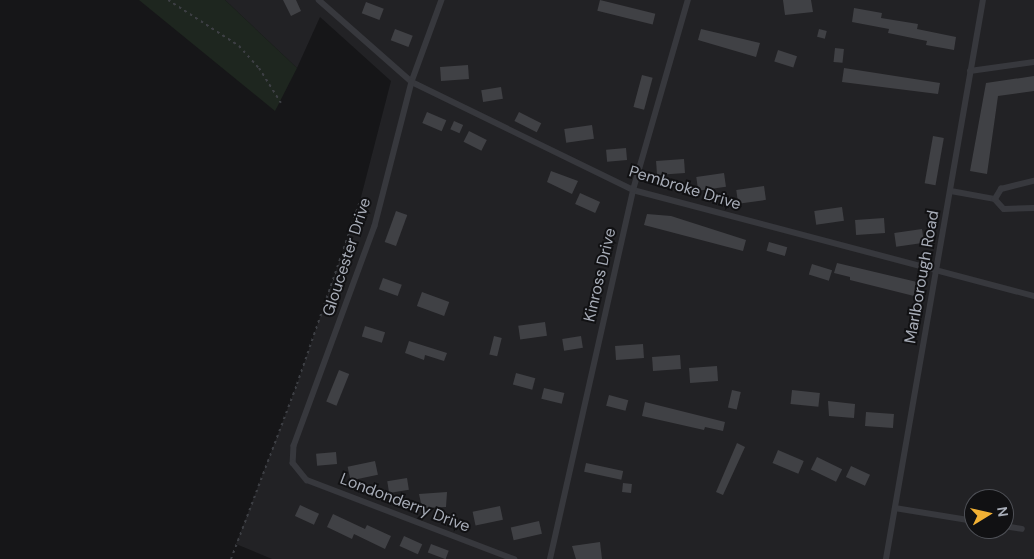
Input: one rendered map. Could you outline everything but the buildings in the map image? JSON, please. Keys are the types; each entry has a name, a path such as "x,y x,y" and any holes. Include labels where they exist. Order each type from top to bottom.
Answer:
{"lane":[{"name":"Pembroke Drive","path":"319,0 412,82 633,190 937,273 1034,296"},
{"name":"Gloucester Drive","path":"293,463 294,446 374,226 412,82 442,0"},
{"name":"Kinross Drive","path":"550,559 633,190 688,0"},
{"name":"Marlborough Road","path":"886,559 983,0"},
{"path":"970,71 1034,62"},
{"path":"995,198 1001,189 1034,181"},
{"path":"950,191 995,198 1004,209 1034,208"},
{"name":"Londonderry Drive","path":"293,463 307,480 514,559"},
{"path":"895,508 964,519"},
{"path":"1014,528 1022,529"}],"path":[{"path":"168,0 239,46 259,68 281,103"},
{"path":"231,559 297,384 360,201"}],"shaded area":[{"path":"139,0 225,0 297,68 275,111"},
{"path":"225,0 1034,0 1034,559 272,559 236,544 297,384 360,201 391,81 320,17 297,68"}]}
